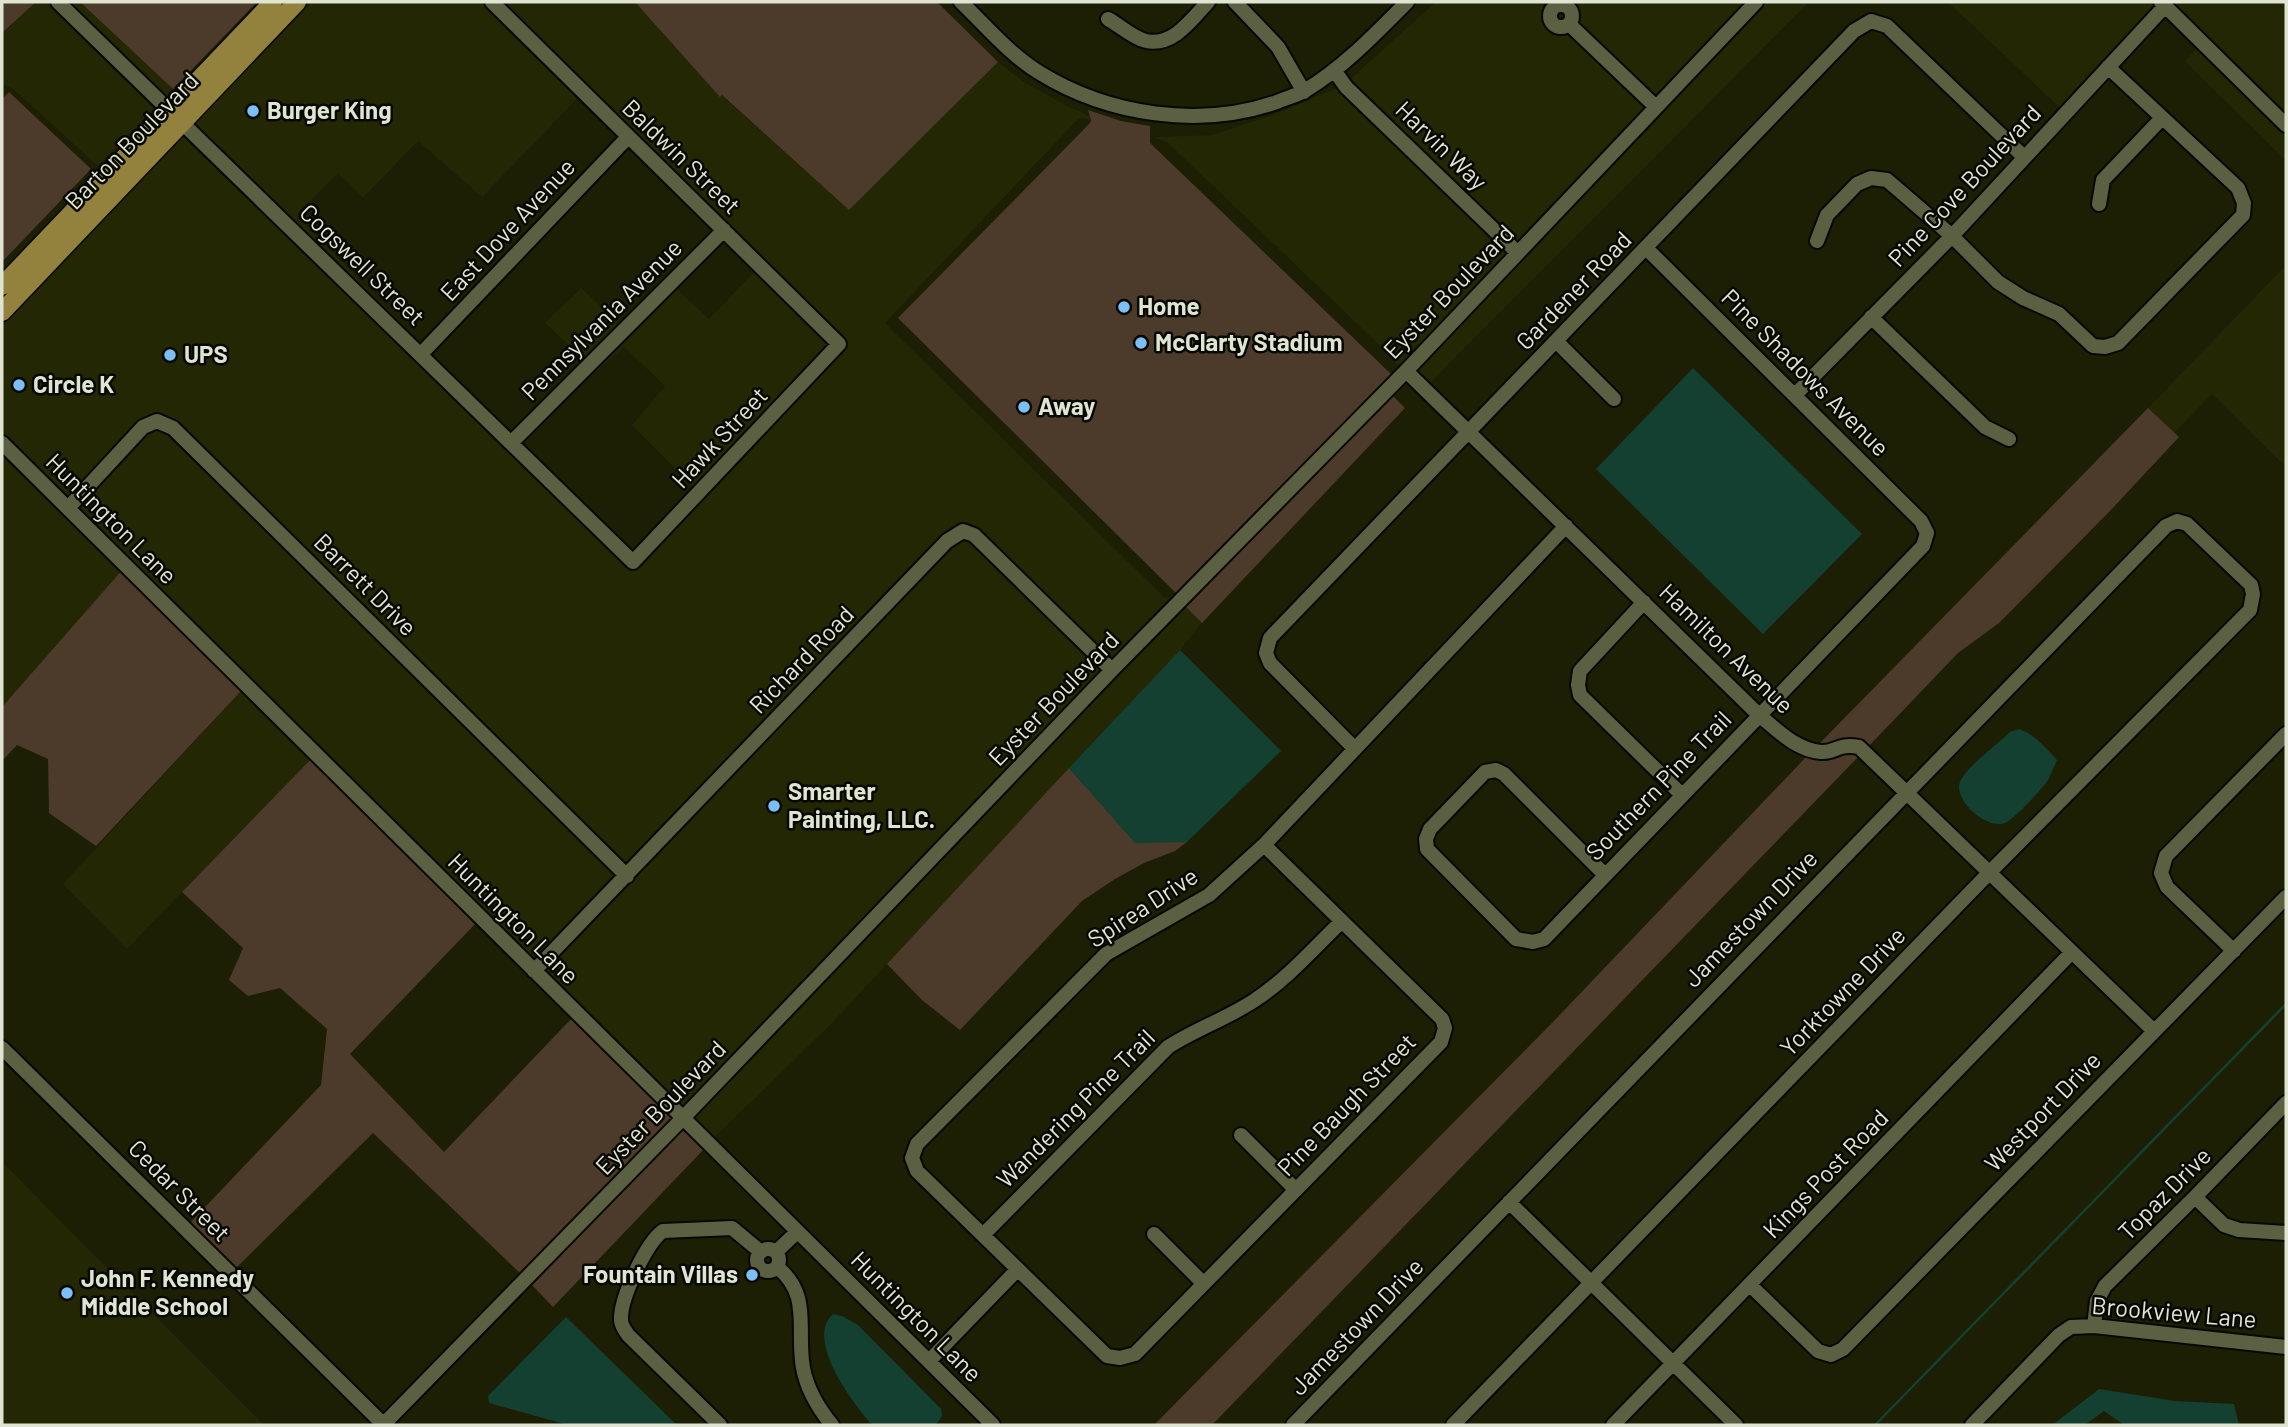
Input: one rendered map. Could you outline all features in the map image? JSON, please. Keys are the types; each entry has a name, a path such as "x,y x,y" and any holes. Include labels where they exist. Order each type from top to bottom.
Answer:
{"main road":[{"name":"Barton Boulevard","path":"2,286 168,110 275,2"},
{"path":"257,43 258,32 275,2"},
{"name":"Barton Boulevard","path":"2,312 297,2"},
{"path":"42,244 55,257"}],"street":[{"name":"Cogswell Street","path":"58,2 513,442 633,562"},
{"name":"Baldwin Street","path":"492,2 839,344"},
{"path":"961,2 1004,45 1038,72 1077,94 1121,108 1167,115 1212,115 1256,109 1304,92 1334,71 1406,2"},
{"path":"1108,19 1146,41 1161,41 1179,33 1208,2"},
{"path":"1235,2 1278,47 1304,92"},
{"name":"Eyster Boulevard","path":"384,1425 682,1119 1112,670 1406,371 1756,2"},
{"path":"2163,4 2286,125"},
{"name":"Pine Cove Boulevard","path":"1795,395 1952,236 2163,4"},
{"path":"1550,5 1567,7 1572,13 1569,24 1656,107"},
{"name":"Gardener Road","path":"1355,748 1269,663 1266,653 1270,638 1854,31 1871,21 1887,26 2024,158"},
{"path":"1817,241 1827,215 1857,184 1871,178 1887,180 1952,236 1998,282 2023,298 2059,314 2093,346 2105,347 2118,343 2243,215 2244,203 2238,188 2108,67"},
{"name":"Harvin Way","path":"1334,71 1346,87 1518,253"},
{"path":"2099,204 2103,180 2162,118"},
{"name":"East Dove Avenue","path":"421,354 628,136"},
{"name":"Pennsylvania Avenue","path":"513,442 724,230"},
{"name":"Pine Shadows Avenue","path":"1647,249 1921,521 1927,533"},
{"path":"1871,317 1985,427 2009,439"},
{"path":"1556,342 1614,399"},
{"name":"Hawk Street","path":"633,562 839,344"},
{"name":"Hamilton Avenue","path":"1406,371 1759,715 1789,740 1807,748 1824,752 1845,744 1859,747 2154,1031"},
{"name":"Barrett Drive","path":"68,508 143,427 157,421 173,428 627,876"},
{"name":"Huntington Lane","path":"2,443 993,1425"},
{"name":"Jamestown Drive","path":"1293,1425 2166,526 2177,521 2187,524 2251,585"},
{"name":"Spirea Drive","path":"1120,1358 1107,1356 917,1171 912,1158 917,1144 1106,954 1209,895 1264,845 1566,526"},
{"name":"Richard Road","path":"534,971 947,541 963,531 974,535 1112,670"},
{"name":"Southern Pine Trail","path":"1605,876 1504,774 1496,770 1485,772 1430,829 1426,839 1427,849 1516,939 1533,942 1544,939 1605,876 1759,715 1923,546 1927,533"},
{"name":"Yorktowne Drive","path":"1453,1425 1990,872 2250,610 2253,594 2251,585"},
{"path":"1644,602 1580,671 1577,685 1580,695 1682,795"},
{"path":"2234,951 2167,887 2161,873 2166,856 2286,734"},
{"name":"Pine Baugh Street","path":"1120,1358 1135,1354 1441,1042 1445,1028 1441,1019 1264,845"},
{"name":"Westport Drive","path":"1750,1285 1818,1350 1831,1355 1843,1349 2286,897"},
{"name":"Wandering Pine Trail","path":"983,1235 1168,1047 1253,1001 1278,983 1341,922"},
{"name":"Kings Post Road","path":"1613,1425 2071,953"},
{"name":"Cedar Street","path":"2,1048 384,1425"},
{"name":"Topaz Drive","path":"2094,1326 2097,1301 2105,1286 2286,1103"},
{"path":"1241,1135 1296,1190"},
{"path":"2195,1197 2224,1225 2239,1230 2286,1233"},
{"path":"1509,1202 1736,1425"},
{"path":"720,1425 622,1327 621,1319 628,1290 647,1248 663,1231 732,1228 771,1257 798,1294 803,1367 809,1390 832,1425"},
{"path":"771,1257 797,1232"},
{"path":"1154,1234 1203,1283"},
{"path":"929,1361 1018,1269"},
{"name":"Brookview Lane","path":"1972,1425 2059,1335 2071,1327 2094,1326 2286,1347"}],"shaded area":[{"path":"2,2 36,2 2,33"},
{"path":"36,2 51,2 157,106 98,166 12,88 2,83 2,34"},
{"path":"65,2 80,2 173,89 164,99"},
{"path":"80,2 257,2 173,89"},
{"path":"312,2 485,2 620,136 619,138 577,99 482,197 418,141 363,198 338,173 296,215 423,345 421,347 192,126"},
{"path":"499,2 635,2 720,96 849,210 998,62 1024,82 1071,108 1111,125 1078,119 885,323 1164,597 1169,598 1173,594 1176,597 1112,663 964,526 626,868 159,416 67,500 2,437 2,326 186,133 634,570 846,344"},
{"path":"635,2 937,2 998,62 849,210 722,95 720,97"},
{"path":"1436,2 1539,2 1546,8 1545,18 1550,28 1560,32 1569,30 1648,107 1517,245 1348,81"},
{"path":"1567,2 1748,2 1655,100 1575,23 1575,8"},
{"path":"1763,2 1809,2 1428,385 1413,371"},
{"path":"1948,2 2154,2 2158,6 2061,109"},
{"path":"2168,2 2286,2 2286,119"},
{"path":"2199,46 2286,132 2286,161 2185,61"},
{"path":"1340,87 1511,252 1401,364 1396,364 1394,359 1167,142 1154,137 1212,135 1273,115"},
{"path":"9,92 91,169 2,262 2,99"},
{"name":"McClarty Stadium","path":"1088,110 1121,121 1150,126 1150,143 1391,374 1178,595 898,318 1090,123"},
{"path":"2286,265 2286,467 2212,394 2174,433 2148,408"},
{"path":"757,269 832,343 633,555 631,553 693,487 632,425 665,386 624,347 597,371 594,369 675,287 709,319"},
{"path":"581,288 621,325 586,361 545,323"},
{"path":"1693,368 1862,534 1763,634 1596,469"},
{"path":"1391,394 1405,408 1202,623 1184,605"},
{"path":"2148,408 2179,437 2110,511 1999,623 1958,653 1867,748 1853,740 1818,745"},
{"path":"158,427 170,432 619,875 533,964 75,508 146,431"},
{"path":"2,450 123,569 2,707"},
{"path":"964,537 971,540 1105,670 684,1109 541,972 951,545"},
{"path":"123,569 243,689 96,846 49,813 48,759 17,745 2,761 2,707"},
{"path":"1184,605 1202,623 1180,650 831,1024 714,1138 692,1117"},
{"path":"1180,650 1281,751 1187,842 1135,843 1069,768"},
{"path":"243,689 312,758 127,949 63,884"},
{"path":"2019,729 2036,738 2057,760 2045,784 2015,816 2005,823 1989,822 1966,805 1959,789 1960,782 1983,756 2010,732"},
{"path":"1846,749 1860,755 1212,1425 1154,1425 1551,1024 1809,754"},
{"path":"312,758 477,922 350,1054 444,1152 573,1017 675,1119 522,1275 373,1133 234,1270 188,1225 321,1085 327,1029 280,988 248,996 229,980 243,948 182,892"},
{"path":"1069,768 1135,842 1187,842 1175,851 1144,863 1115,879 1082,901 960,1030 922,1000 887,964"},
{"path":"683,1127 705,1148 553,1307 530,1283"},
{"name":"John F. Kennedy Middle School","path":"2,1162 264,1425 2,1425"},
{"path":"833,1314 858,1325 941,1409 942,1416 936,1425 872,1425 844,1388 828,1355 824,1339 826,1325"},
{"path":"566,1317 677,1425 568,1425 489,1403 488,1396"},
{"path":"2099,1389 2175,1401 2234,1404 2239,1425 2124,1425 2104,1411 2085,1425 2056,1425 2055,1423"}],"waterway":[{"path":"1875,1425 2286,1004"}],"place":[{"name":"Burger King","path":"253,111"},
{"name":"Home","path":"1124,307"},
{"name":"McClarty Stadium","path":"1141,343"},
{"name":"UPS","path":"170,355"},
{"name":"Circle K","path":"19,385"},
{"name":"Away","path":"1024,407"},
{"name":"Smarter Painting, LLC.","path":"774,806"},
{"name":"Fountain Villas","path":"752,1275"},
{"name":"John F. Kennedy Middle School","path":"67,1293"}]}
